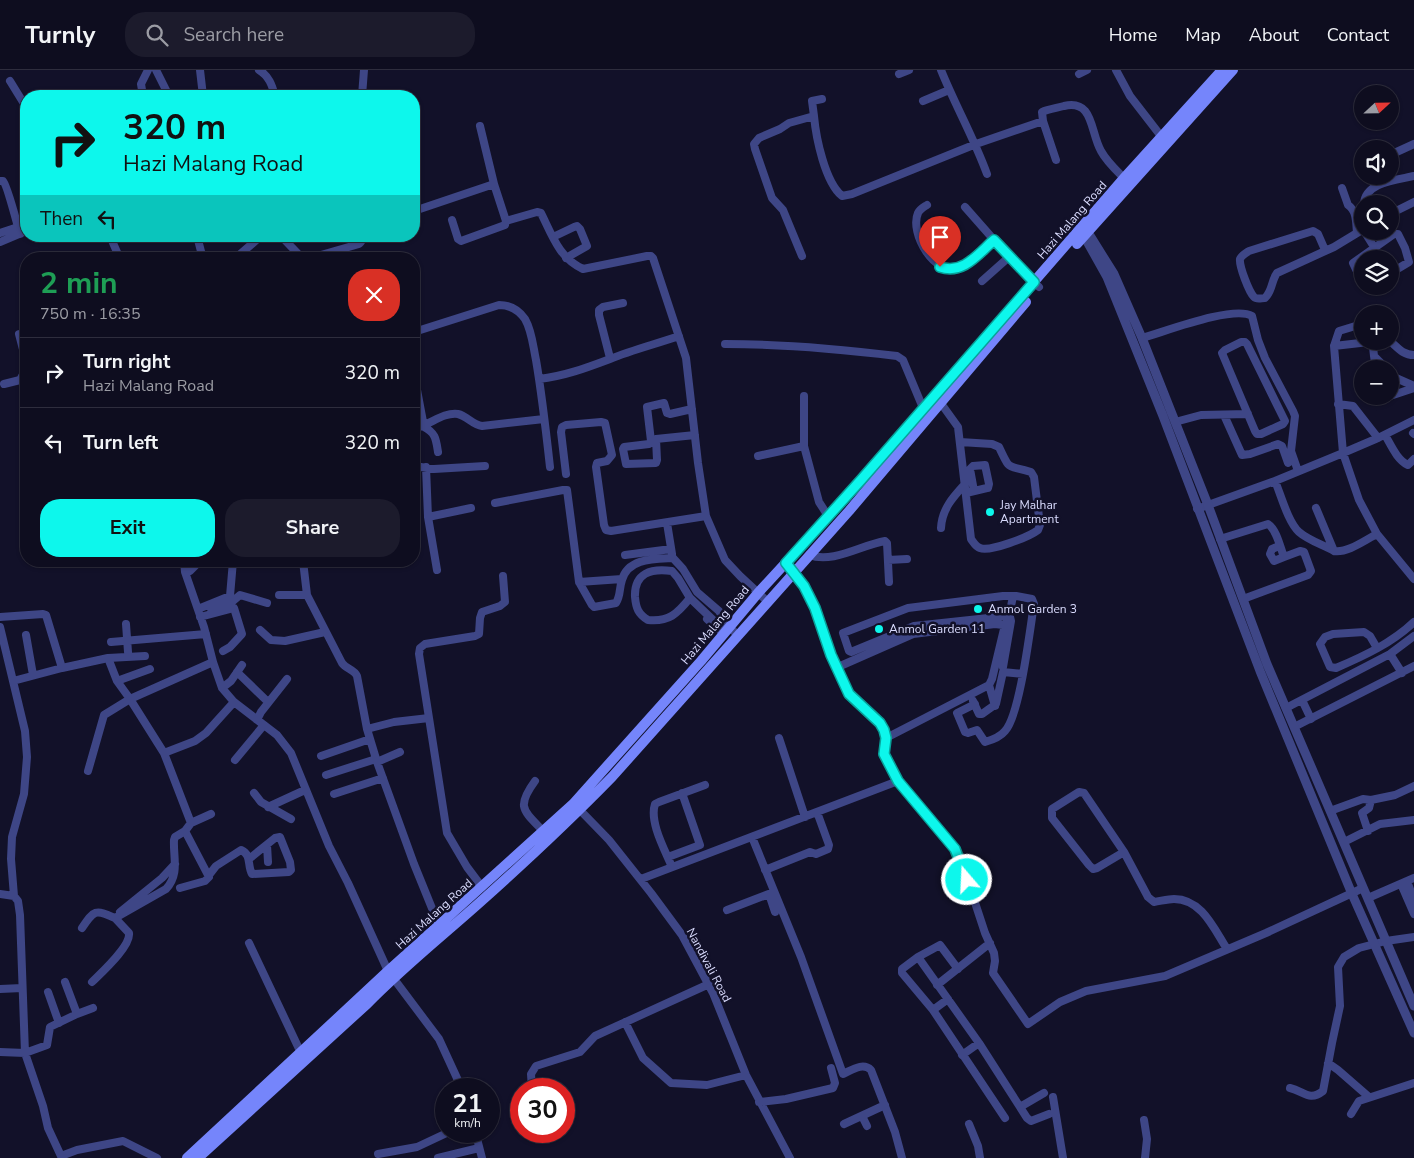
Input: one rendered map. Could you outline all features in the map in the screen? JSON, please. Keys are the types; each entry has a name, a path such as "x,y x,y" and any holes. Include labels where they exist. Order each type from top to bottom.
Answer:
{"main road":[{"name":"Hazi Malang Road","path":"187,1158 301,1053 577,807 731,632 758,593 927,411 1164,140 1222,70"},
{"name":"Hazi Malang Road","path":"1084,231 1124,178 1233,70"},
{"name":"Hazi Malang Road","path":"731,632 767,601 849,511 927,411 940,402 1037,285"},
{"name":"Hazi Malang Road","path":"441,930 482,887 543,831 577,807"},
{"name":"Hazi Malang Road","path":"198,1158 367,1004 390,975"}],"street":[{"path":"142,90 141,84 148,70"},
{"path":"156,70 166,90"},
{"path":"200,70 202,90"},
{"path":"259,70 271,82 273,90"},
{"path":"362,90 364,70"},
{"path":"899,74 909,70"},
{"path":"941,70 988,174"},
{"path":"1116,70 1130,96 1164,140"},
{"path":"10,81 20,97"},
{"path":"924,100 949,90"},
{"path":"822,99 812,101 818,138 830,178 836,191 842,196 852,194 976,144 1043,121"},
{"path":"1056,160 1041,115 1044,111 1073,104 1085,108 1101,152 1124,178"},
{"path":"802,256 783,210 772,198 754,144 759,138 780,130 789,123 814,116"},
{"path":"480,126 494,184 506,221"},
{"path":"1399,151 1414,144"},
{"path":"1399,178 1414,176"},
{"path":"0,181 6,183 20,225"},
{"path":"420,209 494,184"},
{"path":"1365,195 1377,185"},
{"path":"1342,188 1348,205 1353,208 1354,212"},
{"path":"1399,210 1414,202"},
{"path":"927,205 919,211 916,221 917,229 928,254 940,267 954,270 963,267 994,240"},
{"path":"965,207 1009,257 1037,285"},
{"path":"452,220 458,239 461,241 503,226 506,221 539,212 559,250 566,258 583,270 650,256 653,258 686,358 706,516 725,560 767,601"},
{"path":"553,237 577,226 580,229 587,246 566,258"},
{"path":"0,233 20,231"},
{"path":"1084,231 1114,274 1142,338 1208,505 1267,664 1414,1006"},
{"path":"1084,231 1107,277 1260,671 1352,894 1414,1033"},
{"path":"1325,250 1318,234 1313,231 1249,251 1240,259 1246,284 1254,297 1258,299 1265,298 1272,289 1273,278 1277,273 1325,250 1354,236"},
{"path":"0,242 20,232"},
{"path":"1370,250 1394,234 1398,234 1409,262 1399,268"},
{"path":"1368,240 1374,247"},
{"path":"243,252 254,242"},
{"path":"287,242 298,252"},
{"path":"330,252 361,242"},
{"path":"982,281 1009,257"},
{"path":"610,358 599,315 600,310 603,307 623,303"},
{"path":"420,330 499,304 508,305 517,310 525,319 530,330 539,379 550,467"},
{"path":"1142,338 1206,318 1234,314 1248,314 1252,316 1265,358 1295,416 1290,451 1298,471"},
{"path":"1354,326 1339,331 1334,346 1343,453 1359,500 1377,534 1414,579"},
{"path":"539,379 567,374 679,336"},
{"path":"1243,341 1247,344 1284,423 1261,434 1257,434 1248,414 1222,354 1225,350 1243,341"},
{"path":"1334,346 1369,342 1373,347 1375,360"},
{"path":"725,344 830,348 898,356 903,360 927,411"},
{"path":"1399,350 1407,355 1414,355"},
{"path":"1374,356 1378,360"},
{"path":"4,384 20,380"},
{"path":"1399,380 1414,387"},
{"path":"1399,393 1414,387"},
{"path":"804,396 804,446 819,502 828,516"},
{"path":"940,402 958,428 965,484 970,492 971,540 978,548 982,549 1001,546 1036,532 1040,528 1034,477 1031,472 1012,469 1006,462 999,447 992,444 960,442"},
{"path":"692,409 670,414 667,413 664,403 647,406 654,440 656,463 626,464 624,447 648,444 654,440 695,435"},
{"path":"1338,404 1353,406 1405,463 1408,464 1414,459"},
{"path":"420,405 424,426 437,439 438,452"},
{"path":"420,427 438,418 455,414 466,417 478,426 544,419"},
{"path":"1176,422 1201,415 1248,414"},
{"path":"1224,415 1242,455 1248,455 1278,444 1282,446 1288,463"},
{"path":"1197,509 1343,453 1381,437 1414,420"},
{"path":"566,474 560,432 562,428 566,425 601,422 605,424 612,455 607,461 597,463 596,467 606,530 610,531 706,516"},
{"path":"758,456 804,446"},
{"path":"420,466 434,469 484,466"},
{"path":"426,467 428,517 437,570"},
{"path":"1275,480 1297,530 1334,551 1345,550 1377,534"},
{"path":"941,528 941,518 945,509 965,484"},
{"path":"495,503 567,490 579,582 592,605 597,607 616,603 622,579 628,569 637,562 673,558"},
{"path":"428,517 471,508"},
{"path":"1316,508 1334,551"},
{"path":"667,523 673,558 697,592 719,611 731,632"},
{"path":"1220,539 1268,524 1272,527 1284,557 1302,551 1311,571 1243,599"},
{"path":"809,554 817,557 836,555 885,541 887,543 889,582"},
{"path":"625,555 671,549"},
{"path":"888,560 908,559"},
{"path":"786,563 804,586 815,608 831,655 849,694 880,723 886,738 884,754 898,781 955,849 963,866 994,953 993,973 1028,1024 1060,1002 1086,991 1165,976 1364,888"},
{"path":"185,567 206,634 212,662 222,688 234,702 277,736 290,753 329,846 390,975 439,1039 457,1078"},
{"path":"186,572 194,567"},
{"path":"199,613 230,596 233,567"},
{"path":"304,567 307,595 325,632 344,666 355,672 358,676 367,729 376,761 414,864 441,930"},
{"path":"690,598 675,614 667,619 648,620 639,614 636,606 635,585 643,575 650,572 672,571 690,598 713,620 731,632"},
{"path":"482,887 467,867 447,833 419,654 420,648 425,644 479,634 482,612 500,606 504,602 503,576"},
{"path":"579,582 622,579"},
{"path":"199,613 233,601 240,595 267,603"},
{"path":"279,595 307,595"},
{"path":"838,667 868,649 908,632 979,623 1001,625 1011,619 1009,617 1013,596"},
{"path":"868,649 849,651 842,633 908,608 1013,596 1032,599 1034,602 1023,674 1012,721 1005,732 985,742 977,730 965,732 957,713 975,704"},
{"path":"199,613 234,608 242,634 230,647 223,651"},
{"path":"0,617 46,615 62,668"},
{"path":"1002,667 1001,625 1009,617"},
{"path":"705,618 731,632"},
{"path":"1377,648 1370,636 1364,632 1333,634 1325,637 1320,644 1328,664 1333,668 1358,659 1377,648 1404,631 1414,622"},
{"path":"126,624 128,652"},
{"path":"0,627 25,731 24,794 12,837 11,859 14,896 18,901 20,915 25,1053 59,1157 77,1150 124,1141 157,1158"},
{"path":"260,630 271,640 285,641 325,632"},
{"path":"110,642 206,634"},
{"path":"26,635 35,675"},
{"path":"1286,708 1390,654 1414,636"},
{"path":"1390,654 1402,673"},
{"path":"886,738 989,685 1001,655"},
{"path":"13,681 108,658 145,656"},
{"path":"108,658 117,681 164,753 191,823"},
{"path":"88,771 104,714 130,699 212,662"},
{"path":"1294,727 1414,666"},
{"path":"117,681 150,669"},
{"path":"222,688 239,669 268,702"},
{"path":"971,695 980,714 995,706 1003,672 1023,674"},
{"path":"257,720 268,702 287,679"},
{"path":"989,685 995,706"},
{"path":"1302,700 1311,719"},
{"path":"164,753 195,741 206,733 234,702"},
{"path":"367,729 394,722 429,718"},
{"path":"235,760 264,725"},
{"path":"779,738 805,816"},
{"path":"321,756 370,739"},
{"path":"326,775 400,752"},
{"path":"334,794 383,778"},
{"path":"535,781 526,794 523,805 528,815 543,831"},
{"path":"641,879 898,781"},
{"path":"672,867 655,824 654,808 659,802 705,786"},
{"path":"1330,810 1363,799 1371,800 1395,795 1414,786"},
{"path":"268,807 305,790"},
{"path":"1124,852 1093,869 1052,818 1052,809 1079,792 1084,793 1124,852 1148,897 1154,902 1174,899 1190,901 1200,909 1226,950"},
{"path":"254,793 268,807 291,819"},
{"path":"668,857 699,847 700,845 682,793"},
{"path":"1368,831 1362,813 1369,808 1371,800"},
{"name":"Nandivali Road","path":"577,807 609,840 641,879 682,935 709,984 746,1075 790,1158"},
{"path":"765,870 810,852 816,854 828,849 829,845 817,812"},
{"path":"82,928 91,914 96,912 117,916 166,889 174,877 176,863 175,837 185,831 191,823 212,814"},
{"path":"1344,842 1380,824 1414,820"},
{"path":"185,831 209,876"},
{"path":"752,837 772,893 801,957 843,1074 863,1066 872,1070 902,1158"},
{"path":"180,888 205,881 216,866 238,850 244,851 249,859 252,874 291,871 290,862 281,838 276,838 249,859"},
{"path":"267,845 268,862"},
{"path":"1368,898 1407,881"},
{"path":"1407,881 1414,900"},
{"path":"1407,881 1414,914"},
{"path":"728,910 772,893"},
{"path":"772,893 775,912"},
{"path":"0,894 14,896"},
{"path":"92,982 117,956 129,940 129,933 117,916"},
{"path":"1290,1088 1299,1090 1307,1096 1316,1096 1323,1091 1340,1006 1338,967 1344,957 1359,948 1386,941 1414,937"},
{"path":"249,943 301,1053"},
{"path":"937,985 990,943"},
{"path":"958,968 940,945 918,957 902,969 901,972 932,1010 1004,1118"},
{"path":"918,957 979,1043 1027,1118 1031,1121 1049,1114"},
{"path":"65,982 78,1014"},
{"path":"532,1078 536,1066 580,1052 595,1036 709,984"},
{"path":"1394,991 1406,986"},
{"path":"0,988 22,988"},
{"path":"48,992 59,1023"},
{"path":"932,1010 948,998"},
{"path":"0,1052 25,1053 47,1045 49,1029 92,1008"},
{"path":"625,1022 643,1058 671,1083 707,1084 746,1075"},
{"path":"962,1055 979,1043"},
{"path":"1328,1063 1369,1097"},
{"path":"760,1102 786,1099 833,1088 835,1083 831,1068"},
{"path":"1350,1114 1359,1102 1369,1097 1414,1083"},
{"path":"1020,1107 1044,1093"},
{"path":"1053,1097 1063,1158"},
{"path":"844,1124 885,1105"},
{"path":"862,1116 867,1126"},
{"path":"1144,1120 1145,1158"},
{"path":"969,1124 978,1146 980,1158"},
{"path":"378,1154 421,1145 435,1138"},
{"path":"478,1143 482,1158"},
{"path":"438,1158 479,1148"}],"place":[{"name":"Jay Malhar Apartment","path":"990,512"},
{"name":"Anmol Garden 3","path":"978,609"},
{"name":"Anmol Garden 11","path":"879,629"}],"route":[{"path":"940,267 954,270 963,267 994,240 1034,282 786,563 804,586 815,608 831,655 849,694 880,723 884,730 886,738 884,754 898,781 955,849 960,857 967,880"}]}
